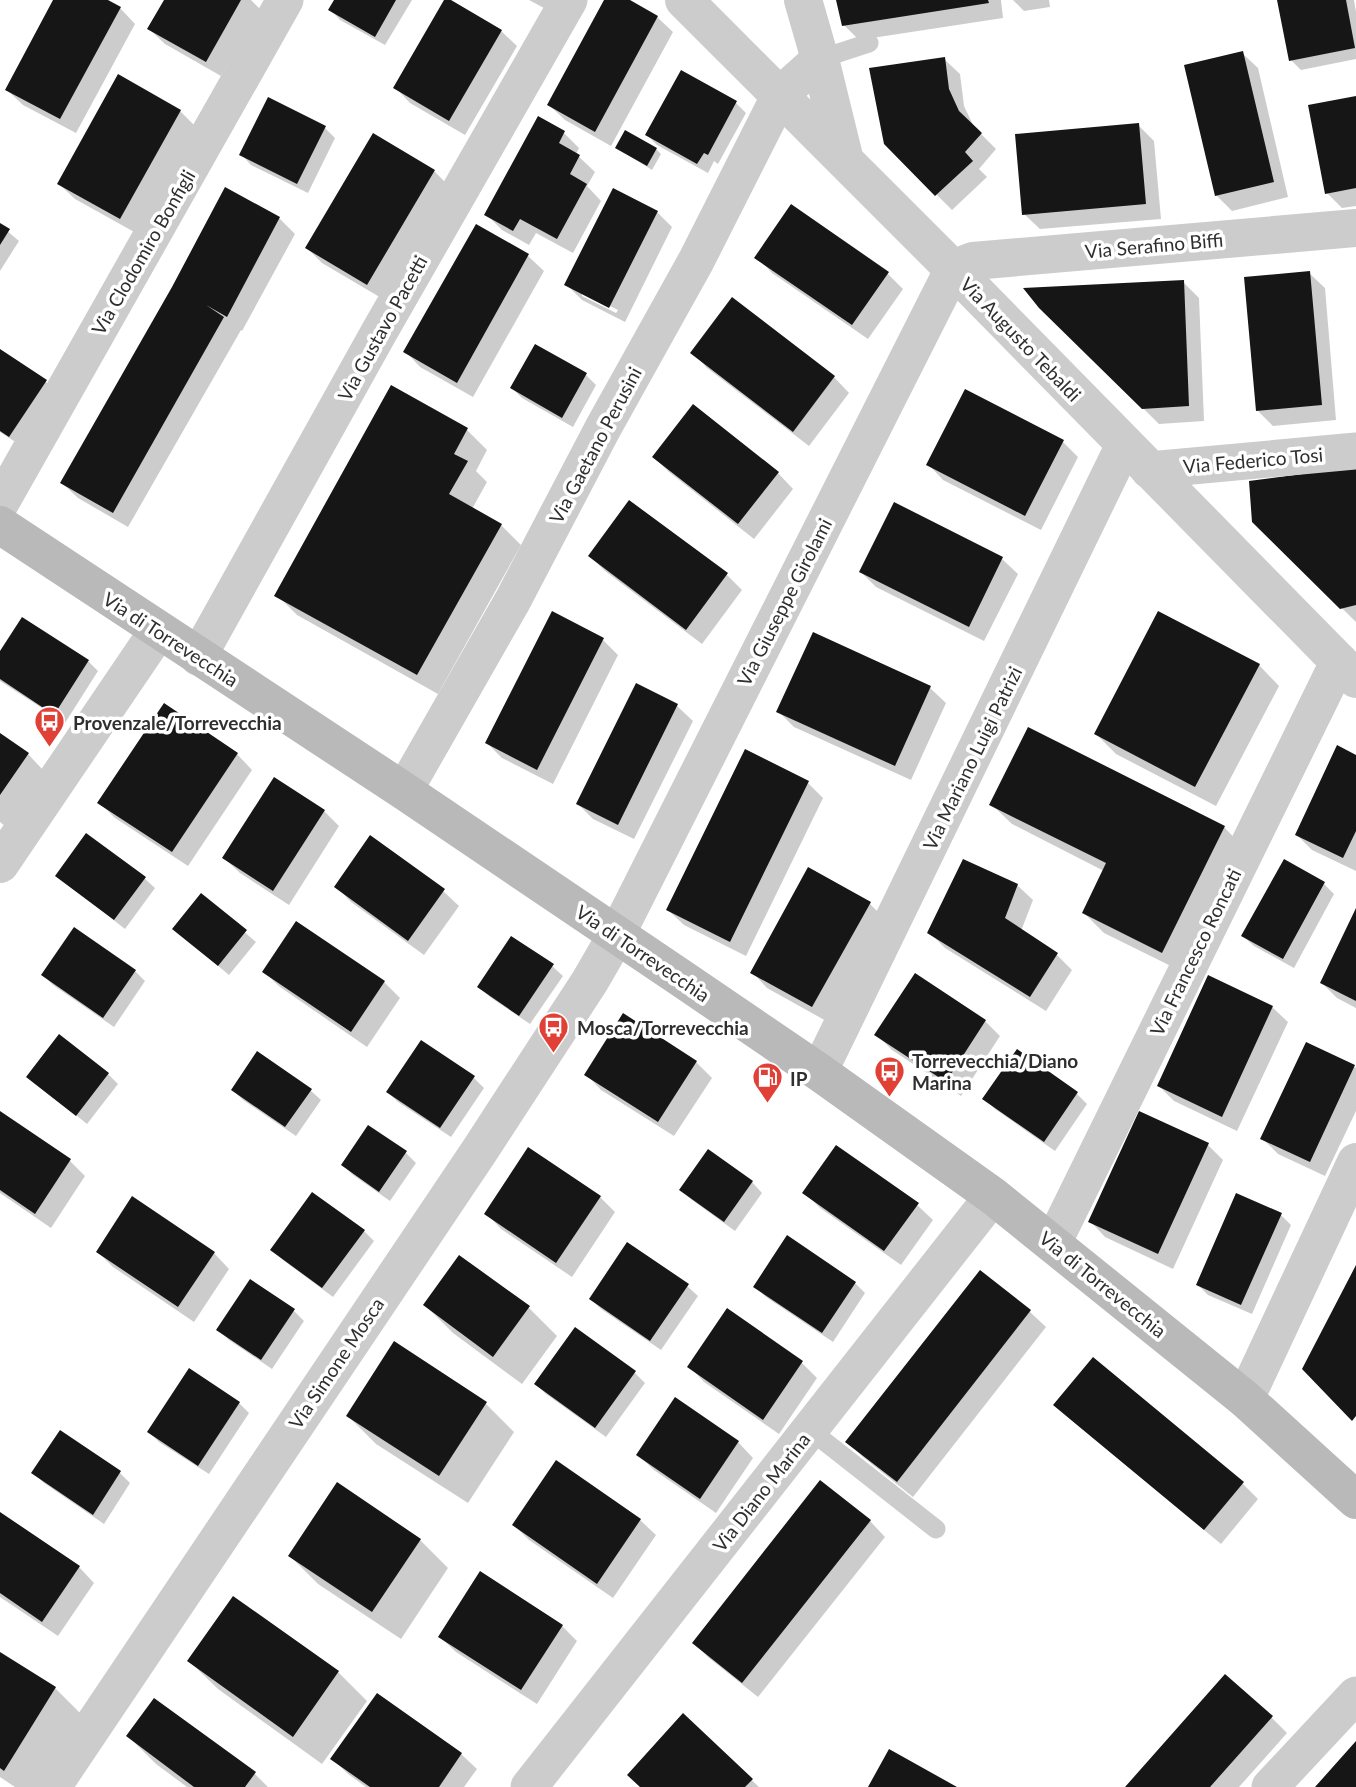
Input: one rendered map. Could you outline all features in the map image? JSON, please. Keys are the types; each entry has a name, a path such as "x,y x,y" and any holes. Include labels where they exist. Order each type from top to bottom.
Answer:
{"main road":[{"name":"Via di Torrevecchia","path":"0,525 404,792 819,1072 993,1196 1245,1399 1356,1500"}],"street":[{"name":"Via Clodomiro Bonfigli","path":"0,504 285,0"},
{"name":"Via Gustavo Pacetti","path":"198,657 569,0"},
{"name":"Via Augusto Tebaldi","path":"684,0 1347,670"},
{"path":"803,0 845,163"},
{"path":"780,95 820,59"},
{"name":"Via Gaetano Perusini","path":"404,792 513,600 603,428 696,261 780,95"},
{"name":"Via Serafino Biffi","path":"953,269 973,261 1356,228"},
{"name":"Via Giuseppe Girolami","path":"616,936 953,269"},
{"name":"Via Federico Tosi","path":"1137,458 1356,450"},
{"name":"Via Mariano Luigi Patrizi","path":"819,1072 1137,458"},
{"path":"0,864 158,631"},
{"name":"Via Francesco Roncati","path":"1053,1243 1347,670"},
{"name":"Via Simone Mosca","path":"52,1787 480,1150 590,981 616,936"},
{"path":"1245,1399 1356,1162"},
{"name":"Via Diano Marina","path":"529,1787 993,1196"},
{"path":"1270,1787 1356,1695"}],"lane":[{"path":"820,59 869,43"},
{"path":"810,1430 936,1529"}],"building":[{"path":"53,0 108,0 121,7 60,119 5,90"},
{"path":"164,0 241,0 206,62 147,29"},
{"path":"334,0 396,0 375,37 328,10"},
{"path":"444,0 451,0 502,30 449,121 393,88"},
{"path":"604,0 630,0 658,16 595,132 547,105"},
{"path":"836,0 988,0 989,3 842,26"},
{"path":"1277,0 1346,0 1355,48 1289,61"},
{"path":"1243,51 1274,182 1215,196 1184,65"},
{"path":"945,57 949,89 959,111 982,133 965,152 973,161 935,196 884,144 869,68"},
{"path":"681,70 737,101 708,155 704,153 697,164 645,135"},
{"path":"118,74 181,110 120,219 57,184"},
{"path":"1356,96 1356,188 1325,194 1308,105"},
{"path":"268,97 326,126 297,184 239,155"},
{"path":"538,116 565,131 559,143 580,155 570,174 587,184 557,239 520,219 513,231 484,215"},
{"path":"1139,123 1146,204 1022,215 1015,134"},
{"path":"625,130 657,148 647,166 615,148"},
{"path":"373,133 435,170 367,285 305,248"},
{"path":"225,187 280,217 227,317 206,305 224,317 113,513 60,483 172,287"},
{"path":"613,188 658,211 609,308 564,285"},
{"path":"791,204 889,272 852,325 754,258"},
{"path":"0,223 10,229 0,245"},
{"path":"476,224 529,254 457,383 403,352"},
{"path":"1310,271 1322,405 1256,411 1244,277"},
{"path":"1184,280 1189,406 1142,409 1039,308 1023,288"},
{"path":"732,297 835,376 793,432 690,353"},
{"path":"535,344 587,373 562,418 510,388"},
{"path":"0,349 47,380 9,437 0,431"},
{"path":"391,385 468,428 454,454 468,461 449,494 502,524 417,675 274,596"},
{"path":"965,389 1064,440 1025,516 926,465"},
{"path":"693,404 779,472 738,524 652,457"},
{"path":"1356,467 1356,605 1340,609 1252,522 1249,481"},
{"path":"629,500 728,573 686,630 588,556"},
{"path":"894,502 1003,557 969,627 859,572"},
{"path":"552,611 604,638 537,770 485,743"},
{"path":"1158,611 1260,664 1195,787 1094,734"},
{"path":"22,617 89,660 54,715 0,679 0,651"},
{"path":"813,632 931,686 895,766 776,712"},
{"path":"636,683 678,704 618,825 576,804"},
{"path":"164,703 238,753 172,852 97,803"},
{"path":"1028,727 1225,826 1162,953 1082,913 1106,863 989,805"},
{"path":"0,733 29,753 0,795"},
{"path":"1337,745 1356,755 1356,831 1343,858 1295,835"},
{"path":"745,749 809,781 730,942 666,910"},
{"path":"274,777 325,810 273,891 222,858"},
{"path":"86,833 146,877 114,920 55,876"},
{"path":"370,835 445,889 408,941 334,887"},
{"path":"963,859 1018,884 1005,918 1058,953 1030,997 927,933"},
{"path":"1284,859 1325,882 1283,959 1241,936"},
{"path":"808,867 871,902 812,1007 750,973"},
{"path":"201,893 247,930 218,966 172,929"},
{"path":"1356,908 1356,1001 1320,983"},
{"path":"296,921 385,981 351,1032 262,972"},
{"path":"74,927 136,970 103,1018 41,975"},
{"path":"511,936 554,964 519,1016 477,987"},
{"path":"915,973 986,1020 946,1082 874,1035"},
{"path":"1208,975 1273,1006 1222,1117 1157,1086"},
{"path":"623,1013 697,1061 658,1122 584,1075"},
{"path":"59,1034 109,1073 76,1116 26,1077"},
{"path":"421,1040 475,1076 440,1128 386,1092"},
{"path":"1306,1042 1355,1065 1310,1162 1260,1139"},
{"path":"1017,1049 1078,1092 1044,1142 982,1099"},
{"path":"257,1051 312,1089 285,1127 231,1090"},
{"path":"0,1111 71,1159 35,1214 0,1190"},
{"path":"1139,1111 1209,1143 1158,1254 1088,1222"},
{"path":"368,1125 407,1151 379,1192 341,1165"},
{"path":"836,1145 919,1203 884,1251 802,1193"},
{"path":"528,1147 601,1196 556,1263 484,1214"},
{"path":"708,1149 753,1181 724,1222 679,1190"},
{"path":"312,1192 365,1230 322,1288 270,1250"},
{"path":"1236,1193 1282,1213 1241,1305 1196,1285"},
{"path":"132,1196 215,1252 178,1307 96,1252"},
{"path":"787,1235 856,1282 822,1333 753,1287"},
{"path":"627,1242 689,1284 650,1341 589,1299"},
{"path":"459,1255 530,1306 493,1357 423,1305"},
{"path":"1356,1265 1356,1416 1352,1421 1302,1369"},
{"path":"980,1270 1031,1310 897,1482 845,1442"},
{"path":"250,1279 295,1309 261,1360 216,1330"},
{"path":"727,1308 803,1361 763,1420 687,1367"},
{"path":"575,1327 636,1371 595,1428 534,1384"},
{"path":"394,1341 487,1402 439,1476 346,1416"},
{"path":"1093,1357 1244,1482 1204,1530 1053,1405"},
{"path":"189,1368 240,1402 198,1466 147,1432"},
{"path":"675,1397 739,1441 700,1499 636,1455"},
{"path":"60,1430 121,1471 93,1515 31,1473"},
{"path":"556,1460 641,1519 597,1584 512,1525"},
{"path":"820,1480 871,1520 742,1683 692,1643"},
{"path":"337,1482 421,1539 372,1612 288,1556"},
{"path":"0,1512 80,1566 42,1622 0,1593"},
{"path":"480,1571 563,1625 521,1690 438,1637"},
{"path":"233,1596 339,1671 293,1737 187,1661"},
{"path":"0,1652 56,1687 4,1771 0,1768"},
{"path":"1225,1674 1273,1716 1210,1787 1125,1787"},
{"path":"377,1693 462,1753 439,1787 370,1787 330,1759"},
{"path":"154,1698 256,1772 245,1787 194,1787 126,1736"},
{"path":"683,1713 753,1779 745,1787 640,1787 627,1775"},
{"path":"1356,1741 1356,1787 1315,1787"},
{"path":"889,1749 957,1787 868,1787"}],"place":[{"name":"Provenzale/Torrevecchia","path":"50,749"},
{"name":"Mosca/Torrevecchia","path":"554,1054"},
{"name":"Torrevecchia/Diano Marina","path":"889,1098"},
{"name":"IP","path":"767,1105"}]}
